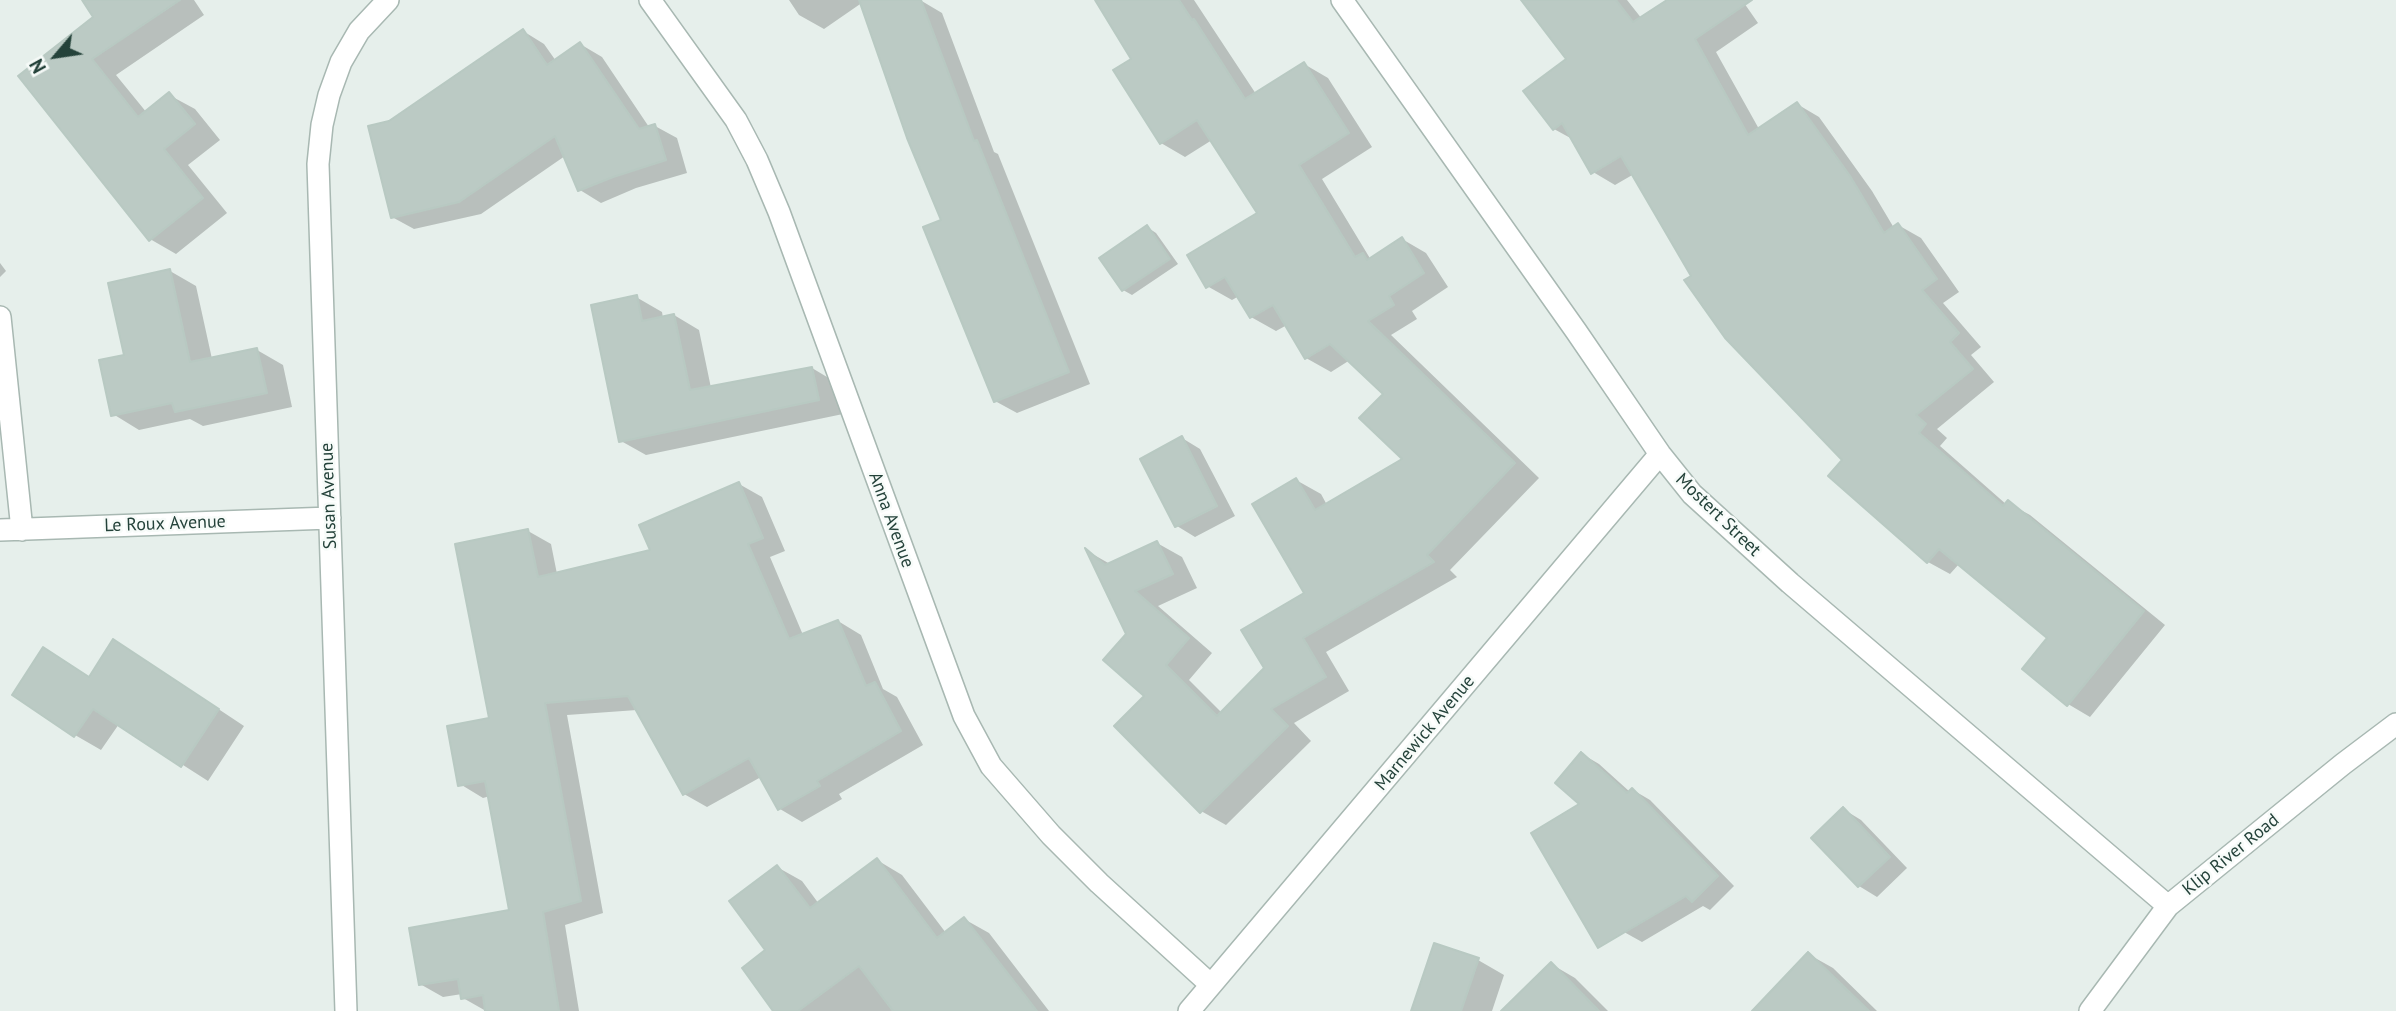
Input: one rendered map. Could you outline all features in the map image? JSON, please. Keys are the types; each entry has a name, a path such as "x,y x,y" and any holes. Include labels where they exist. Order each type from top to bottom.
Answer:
{"street":[{"name":"Susan Avenue","path":"346,1011 318,164 322,125 341,62 359,31 388,0"},
{"name":"Anna Avenue","path":"650,0 736,120 757,160 779,212 964,716 991,766 1036,819 1099,883 1211,985"},
{"name":"Mostert Street","path":"1342,0 1660,454 1692,494 1780,574 2168,906"},
{"path":"0,317 22,530"},
{"name":"Marnewick Avenue","path":"1189,1011 1660,454"},
{"name":"Le Roux Avenue","path":"0,530 330,518"},
{"name":"Klip River Road","path":"2090,1011 2168,906 2396,724"}],"building":[{"path":"82,0 180,0 92,59 138,117 169,92 195,124 164,149 203,198 149,241 18,76 93,17"},
{"path":"859,0 921,0 974,141 977,140 1069,372 994,402 923,227 941,220 907,138"},
{"path":"1095,0 1179,0 1245,99 1304,62 1349,133 1299,165 1355,257 1363,253 1367,260 1402,237 1424,273 1389,296 1394,305 1368,321 1515,463 1427,555 1434,562 1303,638 1326,677 1271,709 1288,726 1200,813 1114,726 1144,696 1103,660 1126,634 1085,548 1105,565 1157,541 1173,574 1135,591 1189,638 1166,665 1217,716 1264,668 1241,630 1304,593 1252,504 1296,478 1315,510 1402,459 1359,418 1383,394 1330,344 1305,359 1273,305 1250,318 1225,277 1206,288 1187,255 1257,213 1197,120 1160,144 1113,70 1131,59"},
{"path":"1521,0 1616,0 1633,22 1667,0 1752,0 1695,39 1748,135 1797,102 1850,176 1884,233 1898,223 1937,279 1922,290 1959,333 1950,342 1973,369 1916,415 1926,424 1919,433 2003,506 2008,500 2144,611 2067,706 2022,669 2047,638 1939,549 1927,563 1828,476 1842,460 1725,338 1684,280 1691,276 1621,156 1591,174 1562,123 1553,130 1523,91 1566,59"},
{"path":"523,29 547,65 580,42 639,129 655,124 666,160 578,191 555,136 459,202 391,218 368,126 389,121"},
{"path":"1147,225 1170,259 1122,291 1099,258"},
{"path":"170,269 190,362 257,348 267,393 175,412 172,403 111,416 99,360 124,355 108,283"},
{"path":"637,295 642,321 674,314 690,390 812,367 819,400 619,442 591,305"},
{"path":"1182,436 1217,506 1175,527 1140,459"},
{"path":"739,482 763,538 748,544 789,639 838,620 866,686 875,682 901,731 817,781 820,786 778,810 749,758 683,795 628,696 545,703 581,901 543,912 559,1011 485,1011 483,995 461,999 458,979 419,985 409,928 509,910 485,781 458,786 447,726 489,718 455,544 528,529 538,577 650,550 639,525"},
{"path":"113,639 219,709 181,767 93,709 74,737 12,695 43,647 89,677"},
{"path":"1581,752 1627,793 1632,788 1718,876 1692,902 1686,896 1598,948 1531,833 1579,804 1555,783"},
{"path":"1843,807 1890,857 1858,887 1811,838"},
{"path":"877,858 937,938 964,917 1037,1011 893,1011 859,966 798,1011 773,1011 742,968 765,950 729,901 777,865 810,908"},
{"path":"1434,943 1479,958 1461,1011 1411,1011"},
{"path":"1808,952 1869,1011 1752,1011"},
{"path":"1551,962 1599,1011 1501,1011"}]}
